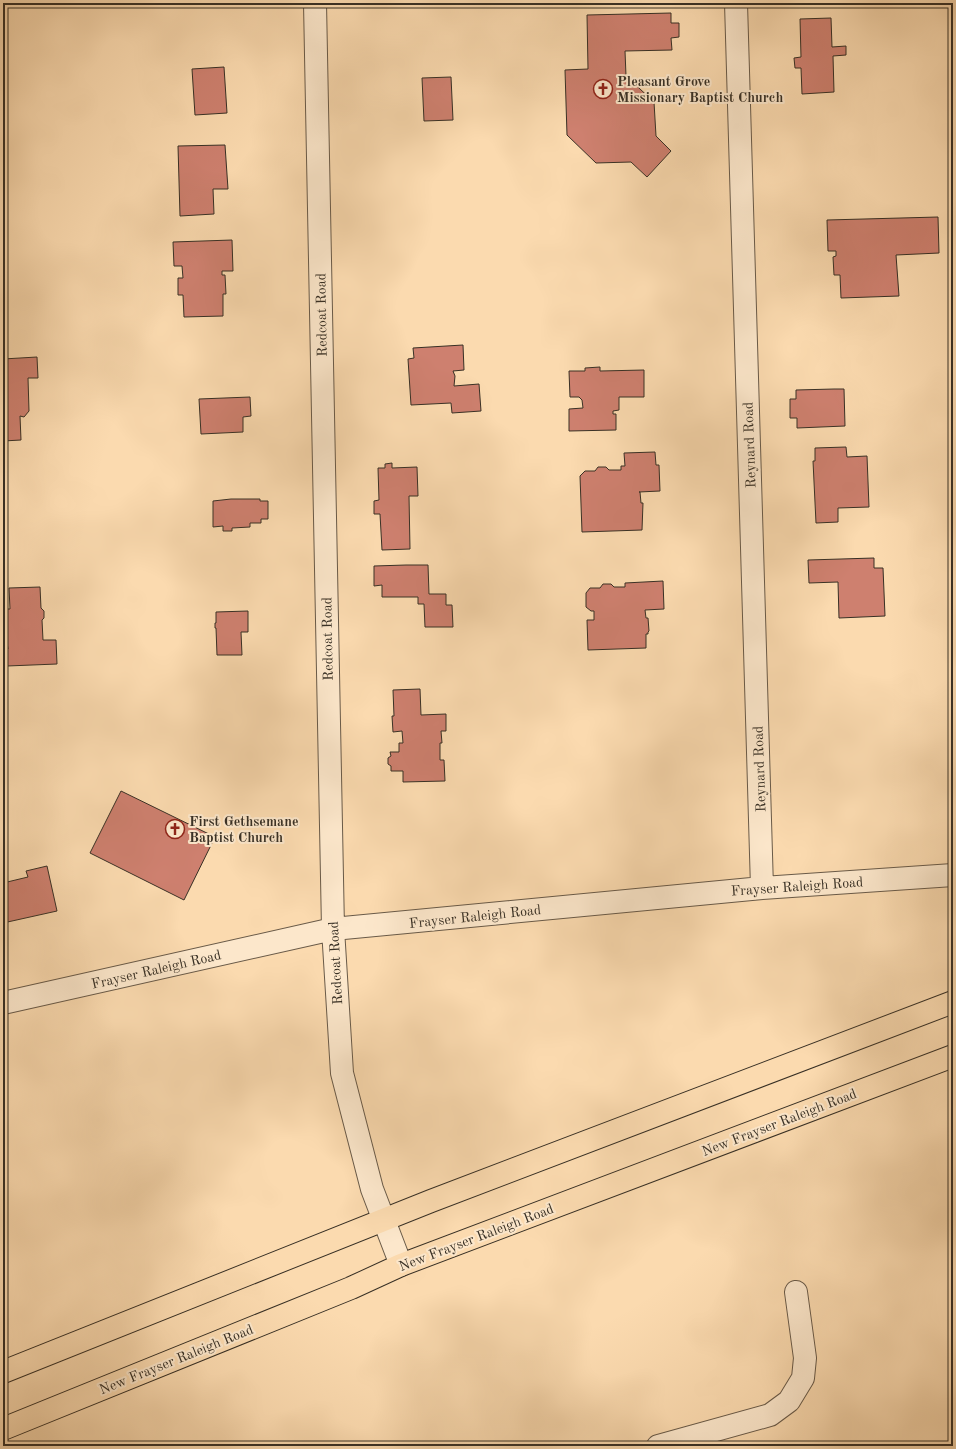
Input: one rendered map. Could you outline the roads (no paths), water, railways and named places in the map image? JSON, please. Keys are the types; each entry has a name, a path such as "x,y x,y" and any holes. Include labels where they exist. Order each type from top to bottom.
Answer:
{"main road":[{"path":"3,1372 431,1201 953,1002"},
{"name":"New Frayser Raleigh Road","path":"3,1429 351,1288 401,1266 953,1056"}],"street":[{"name":"Redcoat Road","path":"315,3 333,929 342,1073 372,1189 401,1266"},
{"name":"Reynard Road","path":"736,3 762,888"},
{"name":"Frayser Raleigh Road","path":"3,1003 333,929 762,888 953,875"},
{"path":"658,1446 770,1415 789,1401 802,1378 805,1358 796,1292"}],"place":[{"name":"Pleasant Grove Missionary Baptist Church","path":"603,89"},
{"name":"First Gethsemane Baptist Church","path":"175,829"}]}
